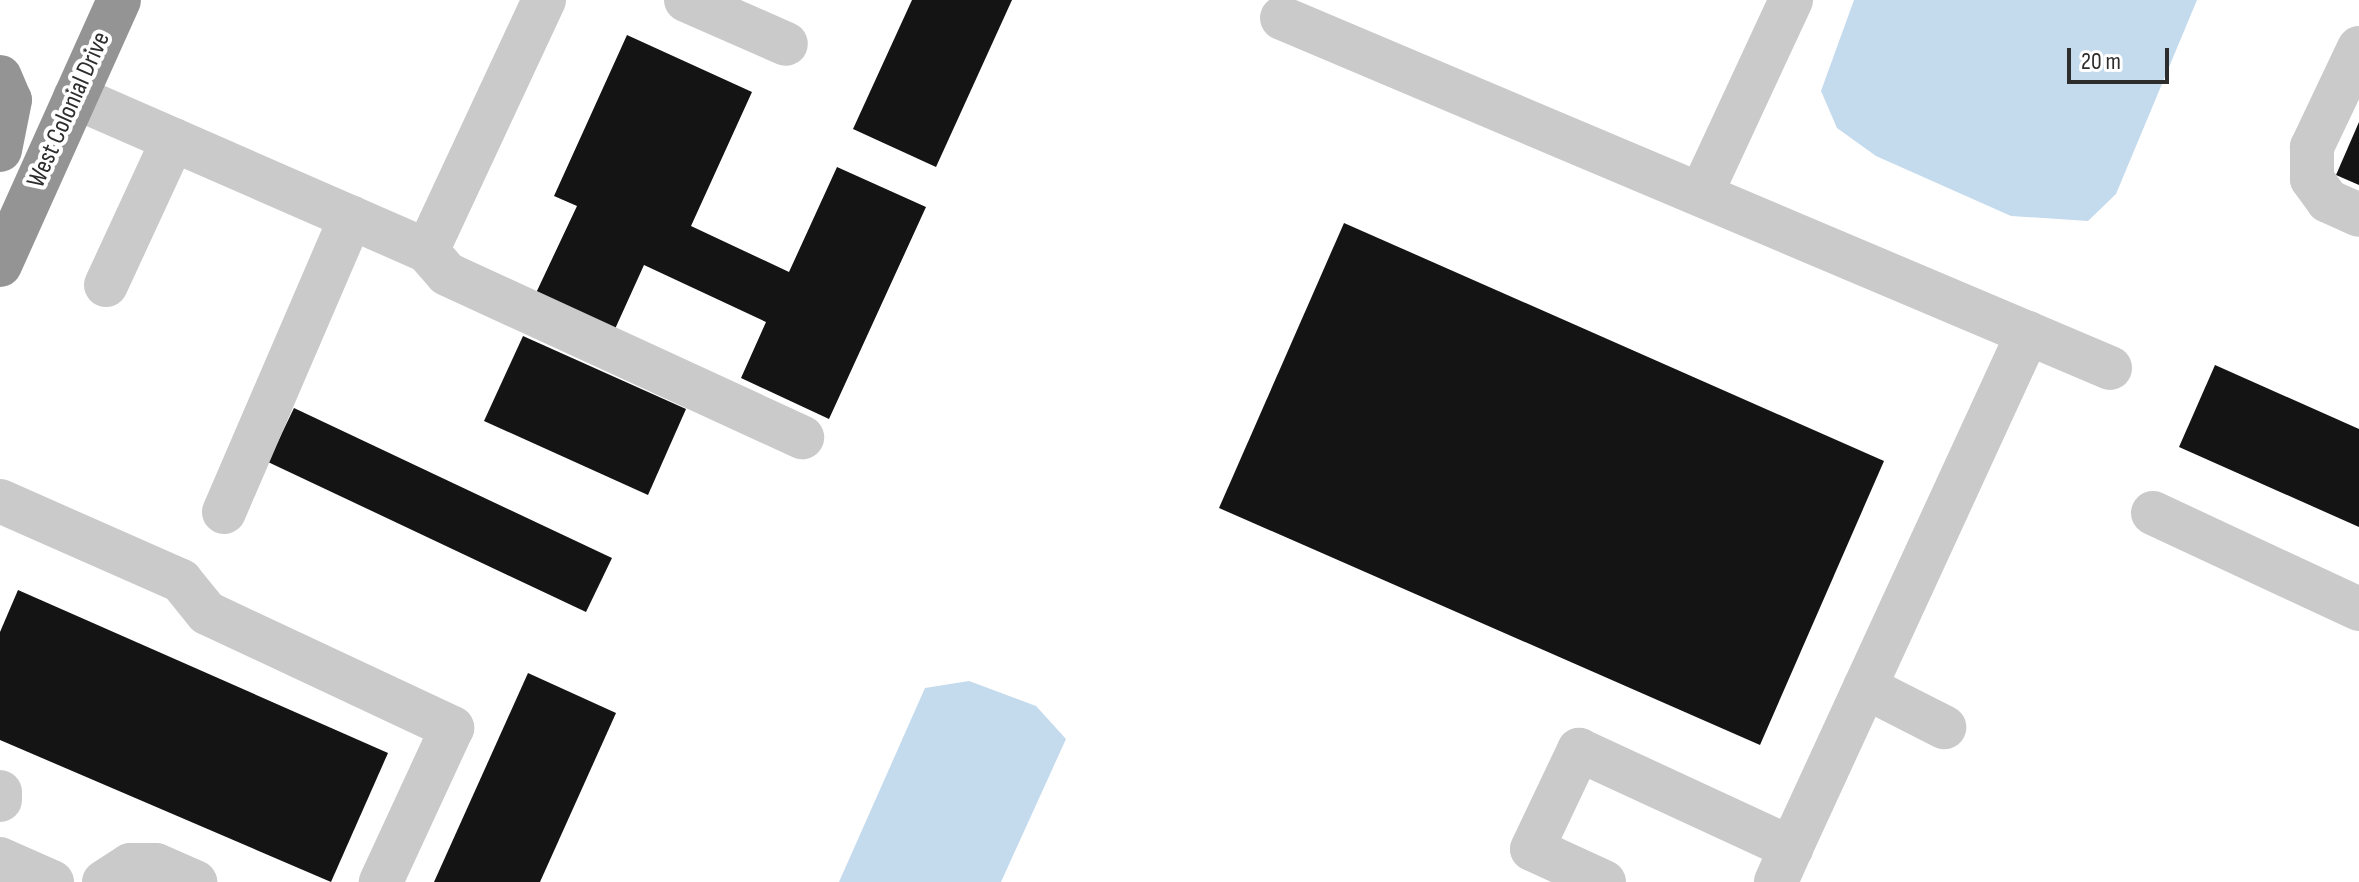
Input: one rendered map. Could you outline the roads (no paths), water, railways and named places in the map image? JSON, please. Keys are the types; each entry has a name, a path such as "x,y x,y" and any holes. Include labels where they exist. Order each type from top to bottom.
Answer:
{"highway":[{"name":"West Colonial Drive","path":"0,265 119,0"},
{"path":"0,77 10,100 0,150"}],"street":[{"path":"427,251 544,0"},
{"path":"686,0 786,44"},
{"path":"1701,194 1791,0"},
{"path":"1282,18 2110,368"},
{"path":"2353,74 2312,147 2312,179 2328,201 2359,215"},
{"path":"75,97 427,251 447,274 802,437"},
{"path":"106,285 173,140"},
{"path":"224,512 351,217"},
{"path":"1604,882 1532,849 1579,750 1784,865 2028,333"},
{"path":"4,512 181,581 207,613 452,728 381,882"},
{"path":"2153,513 2359,609"},
{"path":"1865,687 1944,727"},
{"path":"0,792 0,800"},
{"path":"0,859 52,882"},
{"path":"104,882 130,865 156,865 195,882"}],"water":[{"path":"1854,0 2197,0 2116,194 2088,221 2011,216 1876,156 1837,128 1821,91"},
{"path":"969,681 1036,706 1066,739 1001,882 839,882 925,688"}]}
